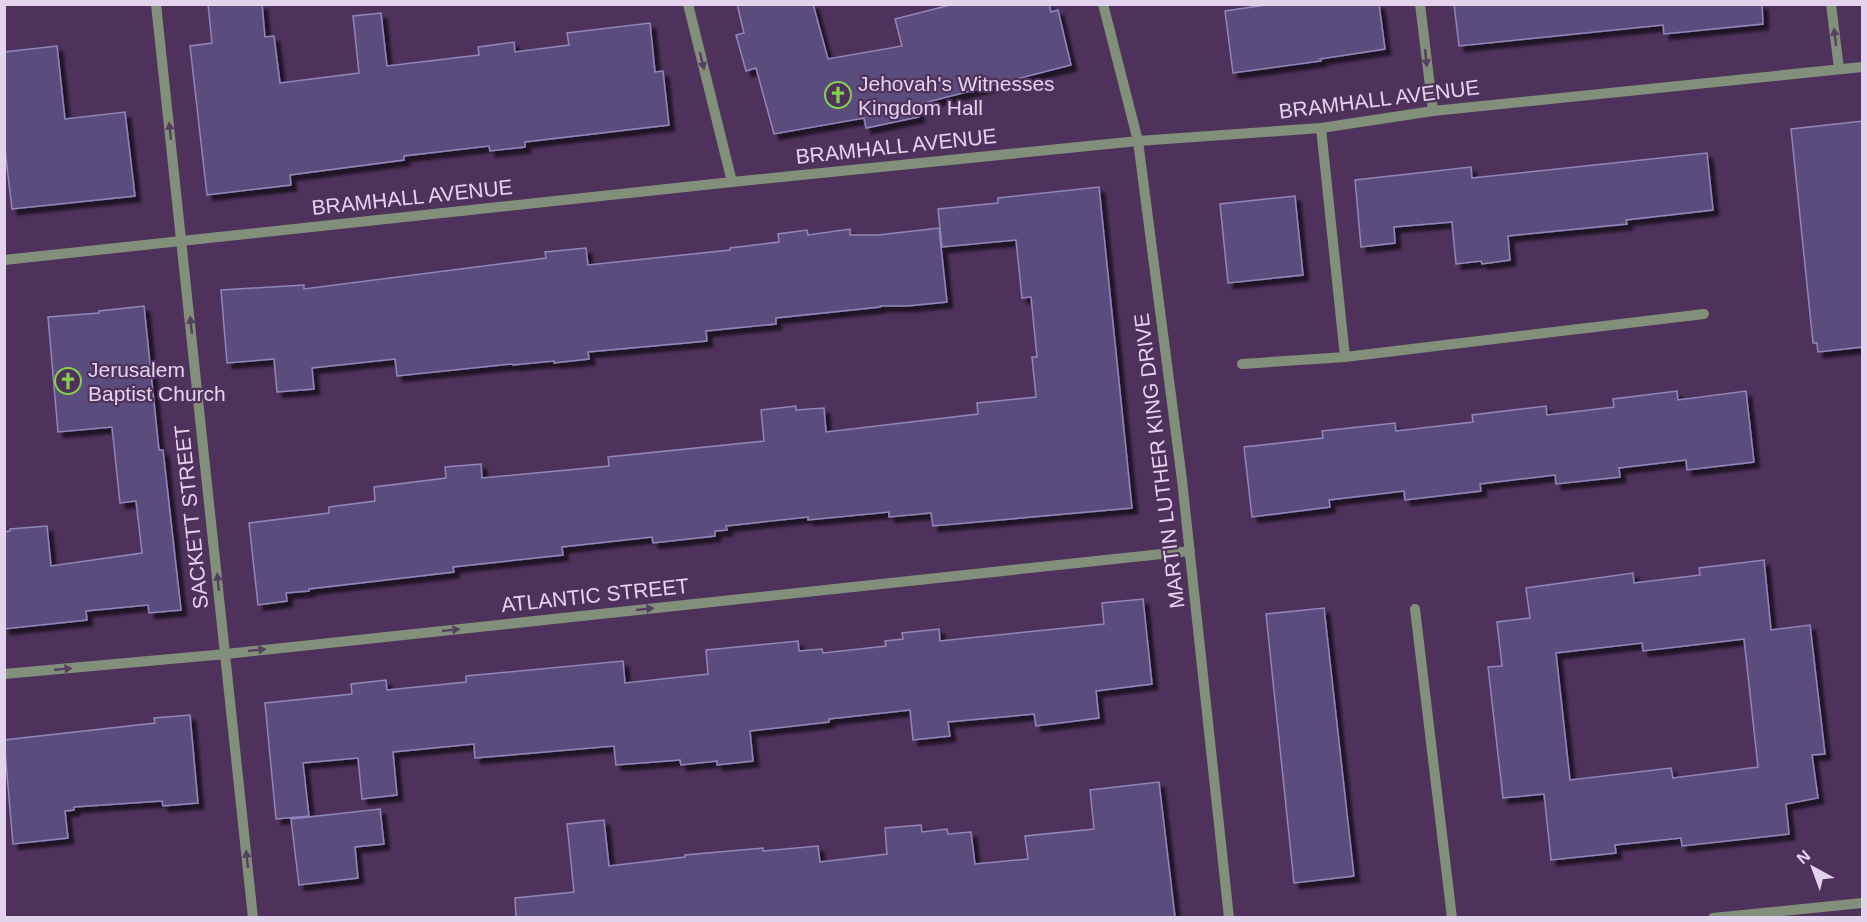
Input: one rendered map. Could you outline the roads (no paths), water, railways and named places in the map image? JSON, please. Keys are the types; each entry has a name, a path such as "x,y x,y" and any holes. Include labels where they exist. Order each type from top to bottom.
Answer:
{"street":[{"name":"SACKETT STREET","path":"156,4 253,918"},
{"path":"688,4 732,182"},
{"name":"MARTIN LUTHER KING DRIVE","path":"1103,4 1138,141 1182,480 1229,918"},
{"path":"1420,4 1433,111"},
{"path":"1832,4 1839,69"},
{"name":"BRAMHALL AVENUE","path":"4,260 1138,141 1321,128 1433,111 1863,67"},
{"path":"1321,128 1345,357"},
{"path":"1242,364 1345,357 1704,314"},
{"name":"ATLANTIC STREET","path":"4,674 226,654 1190,551"},
{"path":"1415,609 1452,918"},
{"path":"1713,918 1863,903"}],"place":[{"name":"Jehovah's Witnesses Kingdom Hall","path":"838,95"},
{"name":"Jerusalem Baptist Church","path":"68,381"}]}
